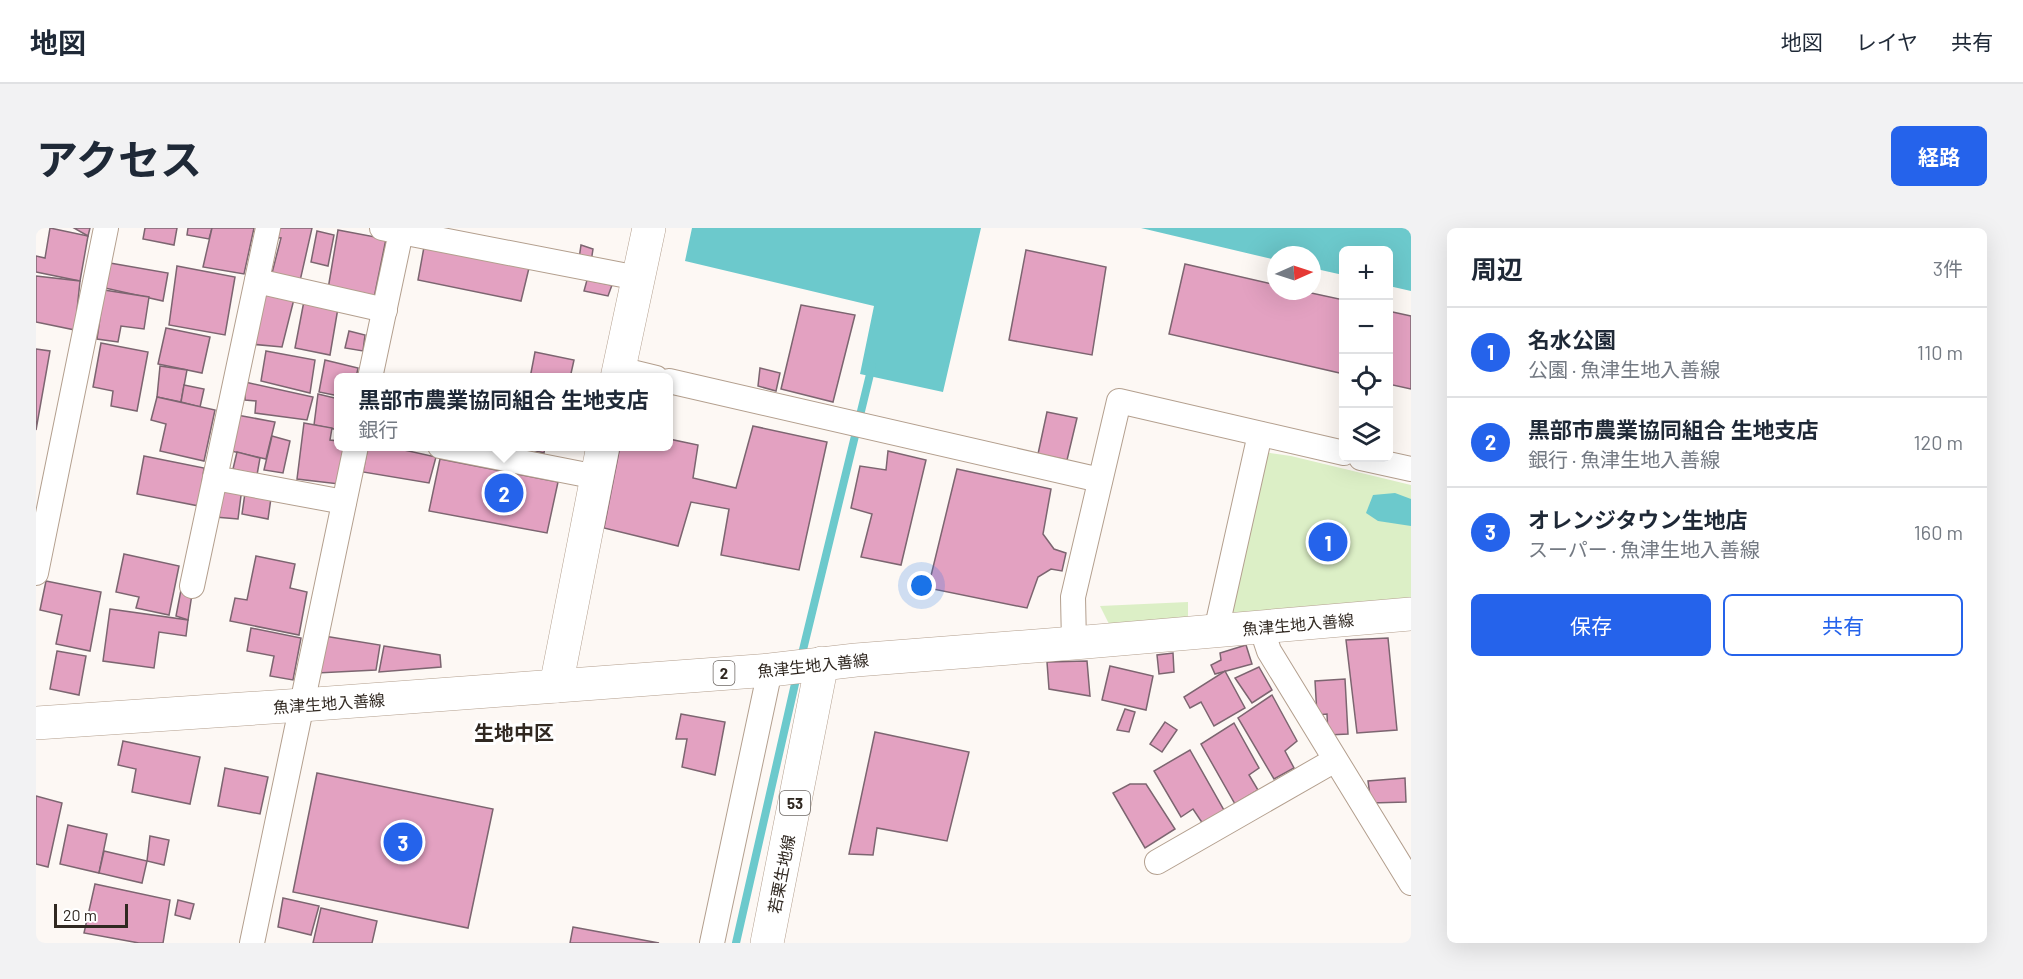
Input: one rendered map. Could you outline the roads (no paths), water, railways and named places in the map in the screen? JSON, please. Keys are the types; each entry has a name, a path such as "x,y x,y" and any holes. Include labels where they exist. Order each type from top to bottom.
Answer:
{"main road":[{"path":"618,373 649,228"},
{"path":"556,686 600,462"},
{"name":"魚津生地入善線","path":"36,723 770,670 822,663 1411,614"},
{"name":"若栗生地線","path":"767,943 822,663"}],"street":[{"path":"36,573 106,228"},
{"path":"192,586 268,228"},
{"path":"371,373 385,310 395,229 638,278"},
{"path":"257,281 385,310"},
{"path":"673,382 1100,480"},
{"path":"1074,643 1073,597 1119,401 1339,452"},
{"path":"1216,631 1260,434"},
{"path":"252,943 355,451"},
{"path":"483,451 600,462"},
{"path":"1379,462 1411,469"},
{"path":"215,478 344,502"},
{"path":"1261,627 1269,651 1411,883"},
{"path":"712,943 770,670"},
{"path":"1157,862 1335,760"}],"water":[{"path":"692,228 981,228 943,392 860,374 874,306 685,261"},
{"path":"1141,228 1411,228 1411,291 1393,287 1393,246 1339,246 1339,274 1321,270 1321,246 1267,246 1267,258"},
{"path":"1395,493 1411,499 1411,526 1378,521 1366,513 1373,495"}],"waterway":[{"path":"801,658 872,366"},
{"path":"736,943 797,675"}],"place":[{"name":"黒部市農業協同組合 生地支店","path":"504,493"},
{"name":"名水公園","path":"1328,542"},
{"name":"オレンジタウン生地店","path":"403,842"}],"district":[{"name":"生地中区","path":"514,732"}]}
